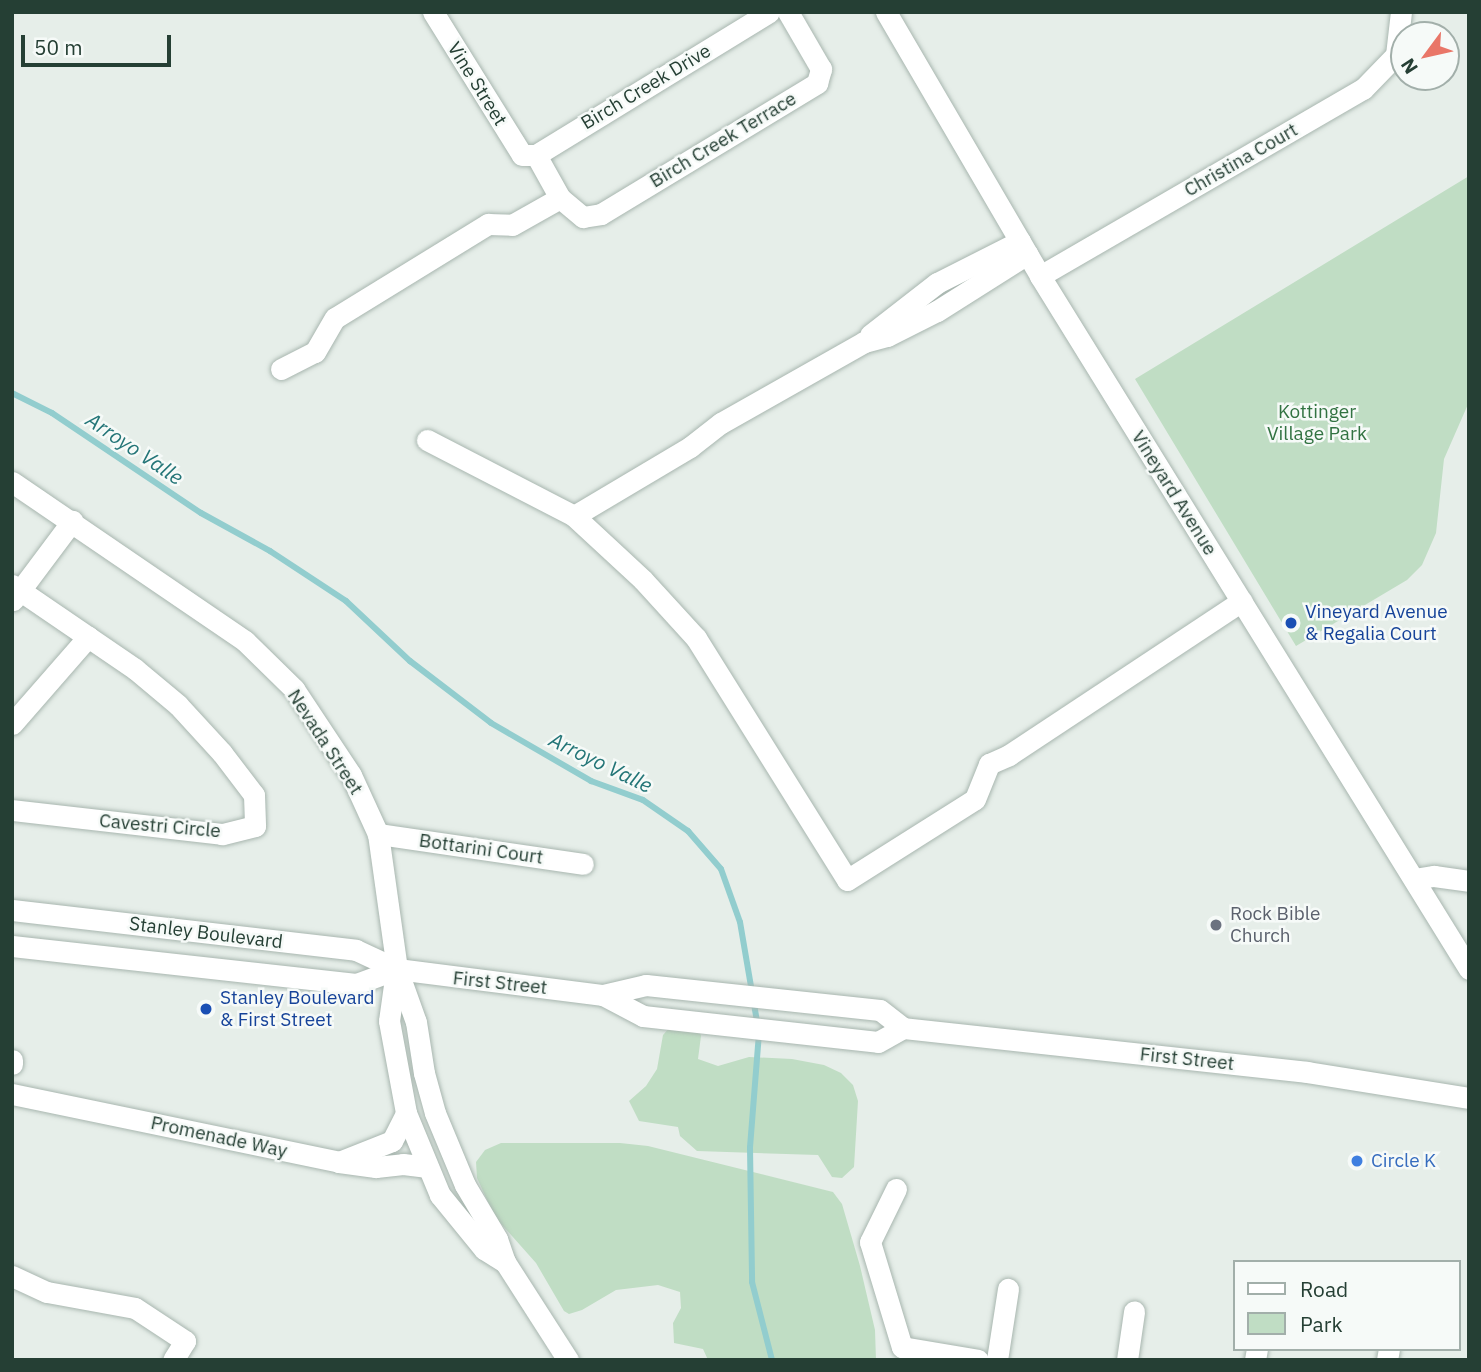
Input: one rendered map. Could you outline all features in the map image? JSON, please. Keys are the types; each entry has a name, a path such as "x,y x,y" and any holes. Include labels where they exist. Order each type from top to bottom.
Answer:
{"street":[{"name":"Vine Street","path":"433,12 529,155"},
{"name":"Birch Creek Drive","path":"529,155 769,12"},
{"name":"Birch Creek Terrace","path":"529,155 560,198 583,217 601,214 817,83 821,69 788,12"},
{"name":"Vineyard Avenue","path":"886,12 1040,276 1469,969"},
{"name":"Christina Court","path":"1040,276 1363,89 1396,55 1401,12"},
{"path":"281,369 315,352 335,318 477,230 488,224 512,225 560,198"},
{"path":"574,516 690,447 721,423 864,342 937,283 1024,248"},
{"path":"427,440 574,516 643,580 696,638 847,880 975,799 989,764 1009,755 1242,601"},
{"name":"Nevada Street","path":"12,482 245,641 294,689 351,775 378,834 397,969"},
{"path":"15,592 72,521"},
{"name":"Cavestri Circle","path":"12,810 222,834 255,826 254,795 222,753 178,705 135,669 15,592"},
{"path":"12,724 88,637"},
{"name":"Bottarini Court","path":"378,834 583,864"},
{"path":"1414,880 1434,876 1469,881"},
{"name":"Stanley Boulevard","path":"12,910 356,950 397,969"},
{"name":"Stanley Boulevard","path":"12,946 356,984 397,969"},
{"path":"397,969 389,1021 406,1113 440,1195 484,1249 505,1262"},
{"path":"397,969 416,1022 424,1073 435,1113 465,1185 497,1239 505,1262 568,1360"},
{"name":"First Street","path":"397,969 603,995 646,985 880,1010 904,1028 1307,1072 1469,1098"},
{"name":"First Street","path":"603,995 643,1016 878,1042 904,1028"},
{"name":"Promenade Way","path":"12,1094 340,1162 376,1167 402,1164 428,1167"},
{"path":"340,1162 392,1141 406,1113"},
{"path":"896,1189 870,1242 902,1347 978,1360"},
{"path":"12,1276 47,1292 135,1308 185,1341 173,1360"},
{"path":"997,1360 1008,1289"},
{"path":"1127,1360 1134,1312"}],"green space":[{"name":"Kottinger Village Park","path":"1469,176 1469,402 1444,459 1436,533 1422,565 1407,580 1296,646 1135,379"},
{"path":"698,1024 701,1036 698,1059 718,1066 749,1057 792,1059 824,1065 841,1073 853,1085 858,1101 854,1167 842,1178 832,1177 818,1155 697,1151 680,1136 678,1127 639,1121 629,1101 646,1086 657,1069 663,1035 670,1027"},
{"path":"501,1143 620,1143 648,1146 833,1192 842,1204 860,1266 875,1330 876,1360 708,1360 703,1349 674,1343 673,1323 681,1308 680,1292 658,1285 616,1290 582,1310 569,1314 564,1311 536,1263 495,1217 477,1178 476,1162 485,1150"}],"waterway":[{"name":"Arroyo Valle","path":"12,393 52,413 201,513 270,551 346,601 410,661 491,723 591,781 643,800 688,831 721,869 740,922 759,1033 750,1148 752,1282 772,1360"}],"place":[{"name":"Vineyard Avenue & Regalia Court","path":"1291,623"},
{"name":"Rock Bible Church","path":"1216,925"},
{"name":"Stanley Boulevard & First Street","path":"206,1009"},
{"name":"Circle K","path":"1357,1161"}]}
